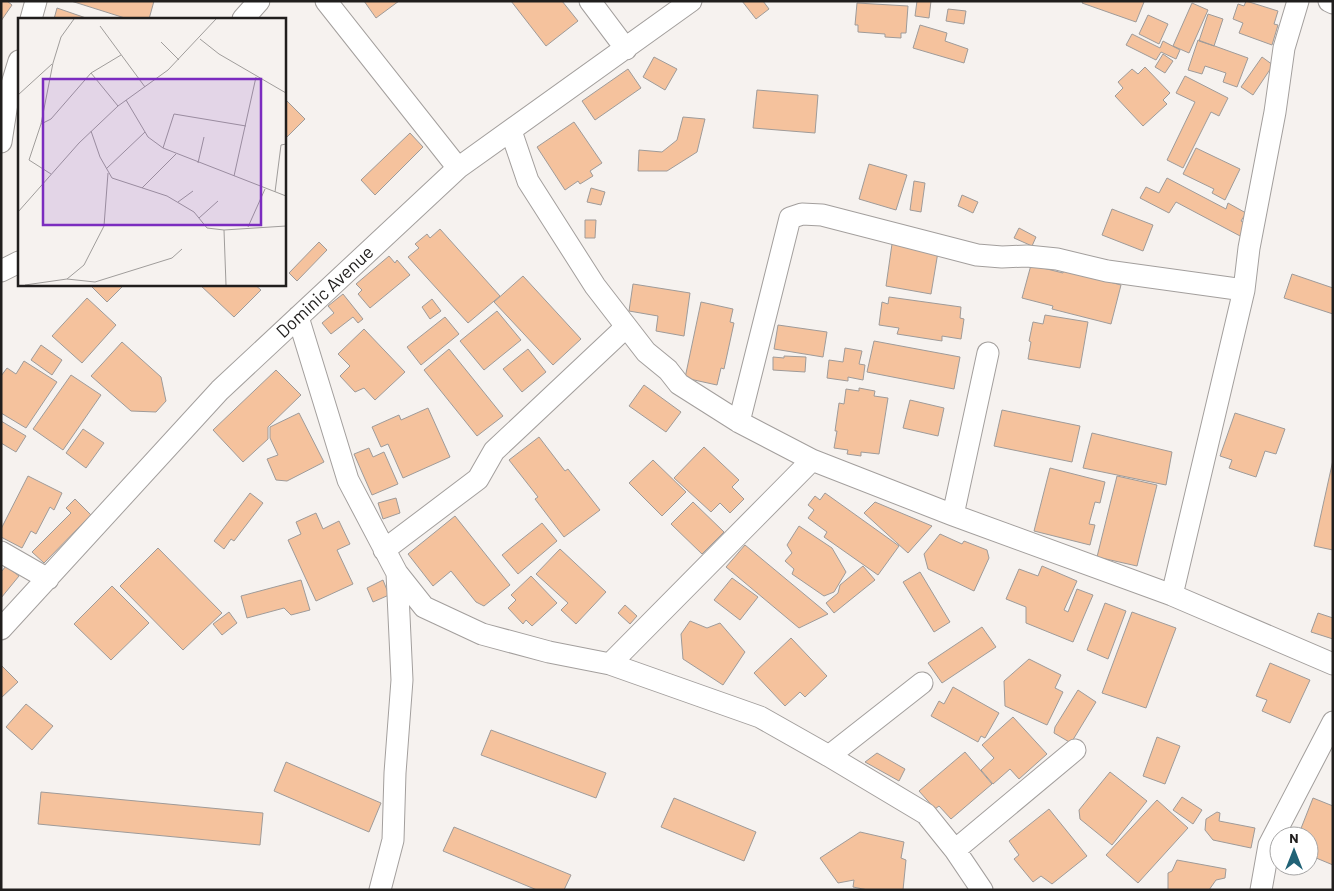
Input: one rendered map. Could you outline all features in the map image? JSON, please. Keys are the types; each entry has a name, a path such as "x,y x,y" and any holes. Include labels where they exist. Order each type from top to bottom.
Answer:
{"street":[{"path":"31,18 36,1"},
{"path":"244,18 259,1"},
{"path":"326,1 458,168"},
{"path":"590,1 626,49"},
{"name":"Dominic Avenue","path":"1,629 220,390 458,168 691,1"},
{"path":"1172,595 1244,290 1249,248 1275,112 1284,48 1298,1"},
{"path":"1329,1 1333,3"},
{"path":"1,142 8,98 18,64"},
{"path":"512,131 528,181 595,286 646,352 668,370 680,384 739,422 812,460 953,515 1172,595 1333,664"},
{"path":"739,422 790,218 802,214 822,215 977,255 1002,257 1028,256 1057,259 1108,271 1244,290"},
{"path":"1,271 18,262"},
{"path":"298,317 348,480 397,573 424,607 482,634 549,652 610,664 760,717 926,814 955,850 982,890"},
{"path":"384,550 478,479 494,451 626,327"},
{"path":"953,515 988,354"},
{"path":"610,664 812,460"},
{"path":"1,552 48,579"},
{"path":"380,890 393,840 395,773 402,680 397,573"},
{"path":"829,756 922,683"},
{"path":"1261,890 1269,846 1333,722"},
{"path":"955,850 1075,750"}],"building":[{"path":"1,1 7,1 12,5 1,21"},
{"path":"71,1 154,1 149,18 125,18"},
{"path":"364,1 399,1 376,18"},
{"path":"511,1 562,1 578,21 546,46"},
{"path":"742,1 763,1 769,9 756,19"},
{"path":"917,1 931,1 929,18 915,16"},
{"path":"1083,1 1144,2 1136,22 1082,3"},
{"path":"1246,1 1278,11 1274,24 1278,25 1272,45 1239,33 1243,23 1233,19 1238,4 1244,6"},
{"path":"857,3 908,6 906,33 901,33 901,38 885,37 885,34 858,32 858,25 855,25"},
{"path":"1192,3 1208,10 1189,53 1173,46"},
{"path":"57,8 86,18 54,18"},
{"path":"948,9 966,11 964,24 946,21"},
{"path":"1208,14 1223,19 1214,46 1199,41"},
{"path":"1148,15 1168,24 1159,44 1139,34"},
{"path":"920,25 947,33 945,41 968,49 964,63 913,48"},
{"path":"1132,34 1160,48 1163,41 1180,50 1176,59 1161,52 1156,60 1126,45"},
{"path":"1198,40 1248,58 1237,87 1223,82 1226,73 1205,66 1202,74 1188,70"},
{"path":"1163,54 1173,61 1165,73 1155,67"},
{"path":"654,57 677,69 665,90 643,77"},
{"path":"1262,57 1273,65 1253,95 1241,87"},
{"path":"1145,67 1170,93 1163,100 1167,104 1143,126 1115,96 1123,88 1118,82 1132,69 1138,74"},
{"path":"628,69 641,88 595,120 582,101"},
{"path":"1185,76 1228,98 1219,116 1211,112 1183,168 1167,160 1195,102 1176,93"},
{"path":"757,90 818,95 815,133 753,128"},
{"path":"285,99 305,119 285,139"},
{"path":"683,117 705,119 697,152 667,171 638,171 639,150 662,152 677,140"},
{"path":"574,122 602,163 590,171 593,176 580,184 578,181 565,190 537,147"},
{"path":"410,133 423,147 375,195 361,180"},
{"path":"1196,148 1240,169 1225,200 1212,193 1214,189 1183,174"},
{"path":"869,164 907,175 896,210 859,199"},
{"path":"1167,178 1226,209 1228,203 1246,213 1241,221 1248,225 1242,237 1176,202 1169,213 1140,198 1146,187 1159,193"},
{"path":"914,181 925,183 921,212 910,210"},
{"path":"591,188 605,192 601,205 587,202"},
{"path":"962,195 978,202 973,213 958,206"},
{"path":"1112,209 1153,225 1143,251 1102,235"},
{"path":"585,220 596,220 595,238 585,238"},
{"path":"1019,228 1036,237 1032,246 1014,238"},
{"path":"440,229 500,296 468,323 408,257 419,248 415,244 427,234 430,238"},
{"path":"319,242 327,250 297,281 289,273"},
{"path":"892,244 938,252 931,294 886,286"},
{"path":"389,256 395,263 397,260 410,275 370,308 358,294 362,290 356,284"},
{"path":"1031,265 1063,273 1064,270 1121,285 1111,324 1052,309 1053,306 1022,298"},
{"path":"1292,274 1333,288 1333,314 1284,298"},
{"path":"523,276 581,339 553,365 494,302"},
{"path":"633,284 690,293 684,336 656,331 658,316 629,311"},
{"path":"90,285 124,285 107,302"},
{"path":"200,285 255,285 261,290 234,317"},
{"path":"343,294 363,319 358,323 353,317 331,334 322,323 334,313 328,306"},
{"path":"889,297 961,307 960,318 964,319 961,339 942,336 942,341 897,334 899,328 879,325 882,302 888,304"},
{"path":"87,298 116,325 82,363 52,336"},
{"path":"432,299 441,311 430,319 422,307"},
{"path":"701,302 733,309 730,322 734,323 724,369 721,368 717,385 685,378"},
{"path":"497,311 521,340 484,370 460,341"},
{"path":"1045,315 1088,322 1080,368 1028,359 1033,322 1043,324"},
{"path":"445,317 459,334 421,365 407,347"},
{"path":"778,325 827,332 823,357 774,349"},
{"path":"364,329 405,372 375,400 364,388 355,392 340,376 350,366 338,354"},
{"path":"874,341 960,357 954,389 867,372"},
{"path":"122,342 161,377 166,401 156,412 131,411 91,376"},
{"path":"41,345 62,360 52,375 31,360"},
{"path":"845,348 862,351 859,364 865,365 863,380 848,377 848,381 827,378 829,360 843,362"},
{"path":"449,349 503,416 477,436 424,370"},
{"path":"528,349 546,372 522,392 503,369"},
{"path":"784,356 806,357 805,372 773,370 773,357 784,358"},
{"path":"24,361 57,382 26,428 1,413 1,376 7,368 16,374"},
{"path":"276,370 301,395 268,427 268,439 243,462 213,430"},
{"path":"71,375 101,395 63,450 33,429"},
{"path":"644,385 681,412 666,432 629,406"},
{"path":"859,388 875,391 874,396 888,398 879,454 861,452 861,456 847,454 848,450 834,448 839,403 844,404 846,389 859,391"},
{"path":"910,400 944,408 938,436 903,428"},
{"path":"428,408 450,457 403,478 388,444 381,447 372,427 399,415 401,420"},
{"path":"1002,410 1080,426 1072,462 994,446"},
{"path":"299,413 324,462 287,481 276,480 267,459 278,455 270,438 270,427"},
{"path":"1235,413 1285,429 1276,454 1265,451 1256,477 1229,468 1232,460 1220,456"},
{"path":"1,421 26,436 16,452 1,443"},
{"path":"83,429 104,443 86,468 66,453"},
{"path":"1092,433 1172,452 1166,485 1083,468"},
{"path":"539,437 565,471 568,469 600,510 564,537 535,499 538,497 509,460"},
{"path":"704,447 739,480 732,487 744,499 730,513 720,503 711,512 674,478"},
{"path":"369,448 373,457 384,452 398,484 372,495 354,454"},
{"path":"653,460 686,492 662,516 629,483"},
{"path":"1333,460 1333,550 1314,546"},
{"path":"1050,468 1105,482 1100,503 1095,502 1089,524 1095,525 1090,545 1034,531"},
{"path":"28,476 62,493 54,510 50,507 36,534 31,531 22,548 1,537 1,529"},
{"path":"1117,476 1157,485 1137,566 1097,557"},
{"path":"250,493 263,503 234,541 231,539 224,549 214,541"},
{"path":"825,493 899,546 878,575 824,537 827,532 808,518 814,510 808,505 815,496 820,500"},
{"path":"396,498 400,513 383,519 378,503"},
{"path":"75,499 91,515 44,563 32,552 71,513 66,508"},
{"path":"693,502 724,532 702,554 671,524"},
{"path":"875,502 932,526 908,553 864,513"},
{"path":"316,513 323,529 339,521 350,544 337,550 353,584 316,601 288,540 301,534 296,522"},
{"path":"455,516 510,585 484,606 476,602 451,571 433,586 408,554"},
{"path":"542,523 557,541 518,574 502,555"},
{"path":"799,526 832,548 846,572 834,592 824,596 792,574 794,569 785,561 792,553 787,545"},
{"path":"940,534 962,544 964,541 987,550 989,558 974,591 928,569 924,554"},
{"path":"745,545 828,614 799,628 726,567"},
{"path":"158,548 222,613 183,650 120,586"},
{"path":"560,549 606,592 576,624 561,610 568,603 536,574"},
{"path":"6,566 19,576 1,598 1,572"},
{"path":"863,566 875,580 834,613 826,603 838,593 840,585"},
{"path":"1042,566 1077,581 1064,610 1068,612 1077,589 1093,595 1073,642 1026,623 1026,607 1006,599 1019,569 1038,576"},
{"path":"920,572 950,622 934,632 903,582"},
{"path":"531,576 557,603 532,626 526,620 523,624 508,608 516,600 511,595"},
{"path":"732,578 758,597 740,620 714,600"},
{"path":"301,580 310,610 291,615 284,608 247,618 241,596"},
{"path":"383,580 389,595 373,602 367,588"},
{"path":"112,586 149,623 111,660 74,624"},
{"path":"1105,603 1126,611 1108,659 1087,650"},
{"path":"625,605 637,616 630,624 618,613"},
{"path":"229,612 237,623 222,635 213,624"},
{"path":"1132,612 1176,628 1146,708 1102,693"},
{"path":"1318,613 1333,618 1333,639 1311,632"},
{"path":"690,621 707,628 720,623 745,652 723,685 683,659 681,634"},
{"path":"982,627 996,647 942,683 928,663"},
{"path":"791,638 827,676 805,697 800,692 785,706 754,673"},
{"path":"1029,659 1061,675 1055,688 1063,692 1047,725 1005,706 1004,681"},
{"path":"1270,663 1310,680 1290,723 1262,711 1267,700 1256,696"},
{"path":"1,667 18,682 1,698"},
{"path":"953,687 999,713 985,738 981,736 978,742 931,716 939,701 944,704"},
{"path":"1078,690 1096,702 1071,743 1054,733 1055,727"},
{"path":"26,704 53,726 32,750 6,727"},
{"path":"1013,717 1047,754 1019,779 1010,769 993,784 981,770 994,758 982,745"},
{"path":"491,730 606,773 596,798 481,755"},
{"path":"1157,737 1180,746 1165,784 1143,776"},
{"path":"965,752 992,784 951,819 939,806 935,809 919,791"},
{"path":"877,753 905,769 899,781 865,762"},
{"path":"286,762 381,803 369,832 274,791"},
{"path":"1110,772 1147,801 1112,845 1080,819 1079,810"},
{"path":"41,792 263,813 260,845 38,824"},
{"path":"1182,797 1202,810 1193,824 1173,810"},
{"path":"674,798 756,832 744,861 661,827"},
{"path":"1313,798 1333,806 1333,865 1319,859 1319,826 1302,826"},
{"path":"1157,800 1188,828 1138,883 1106,855"},
{"path":"1049,809 1087,856 1052,884 1041,876 1033,882 1014,859 1019,855 1009,841"},
{"path":"1217,812 1220,813 1219,821 1255,828 1251,848 1213,840 1205,830 1206,819"},
{"path":"454,827 571,875 564,890 537,890 443,851"},
{"path":"860,832 904,842 901,858 906,860 903,890 868,890 853,887 854,880 838,883 820,858"},
{"path":"1177,860 1226,869 1225,878 1216,880 1209,890 1168,890 1168,873 1172,871"}]}
